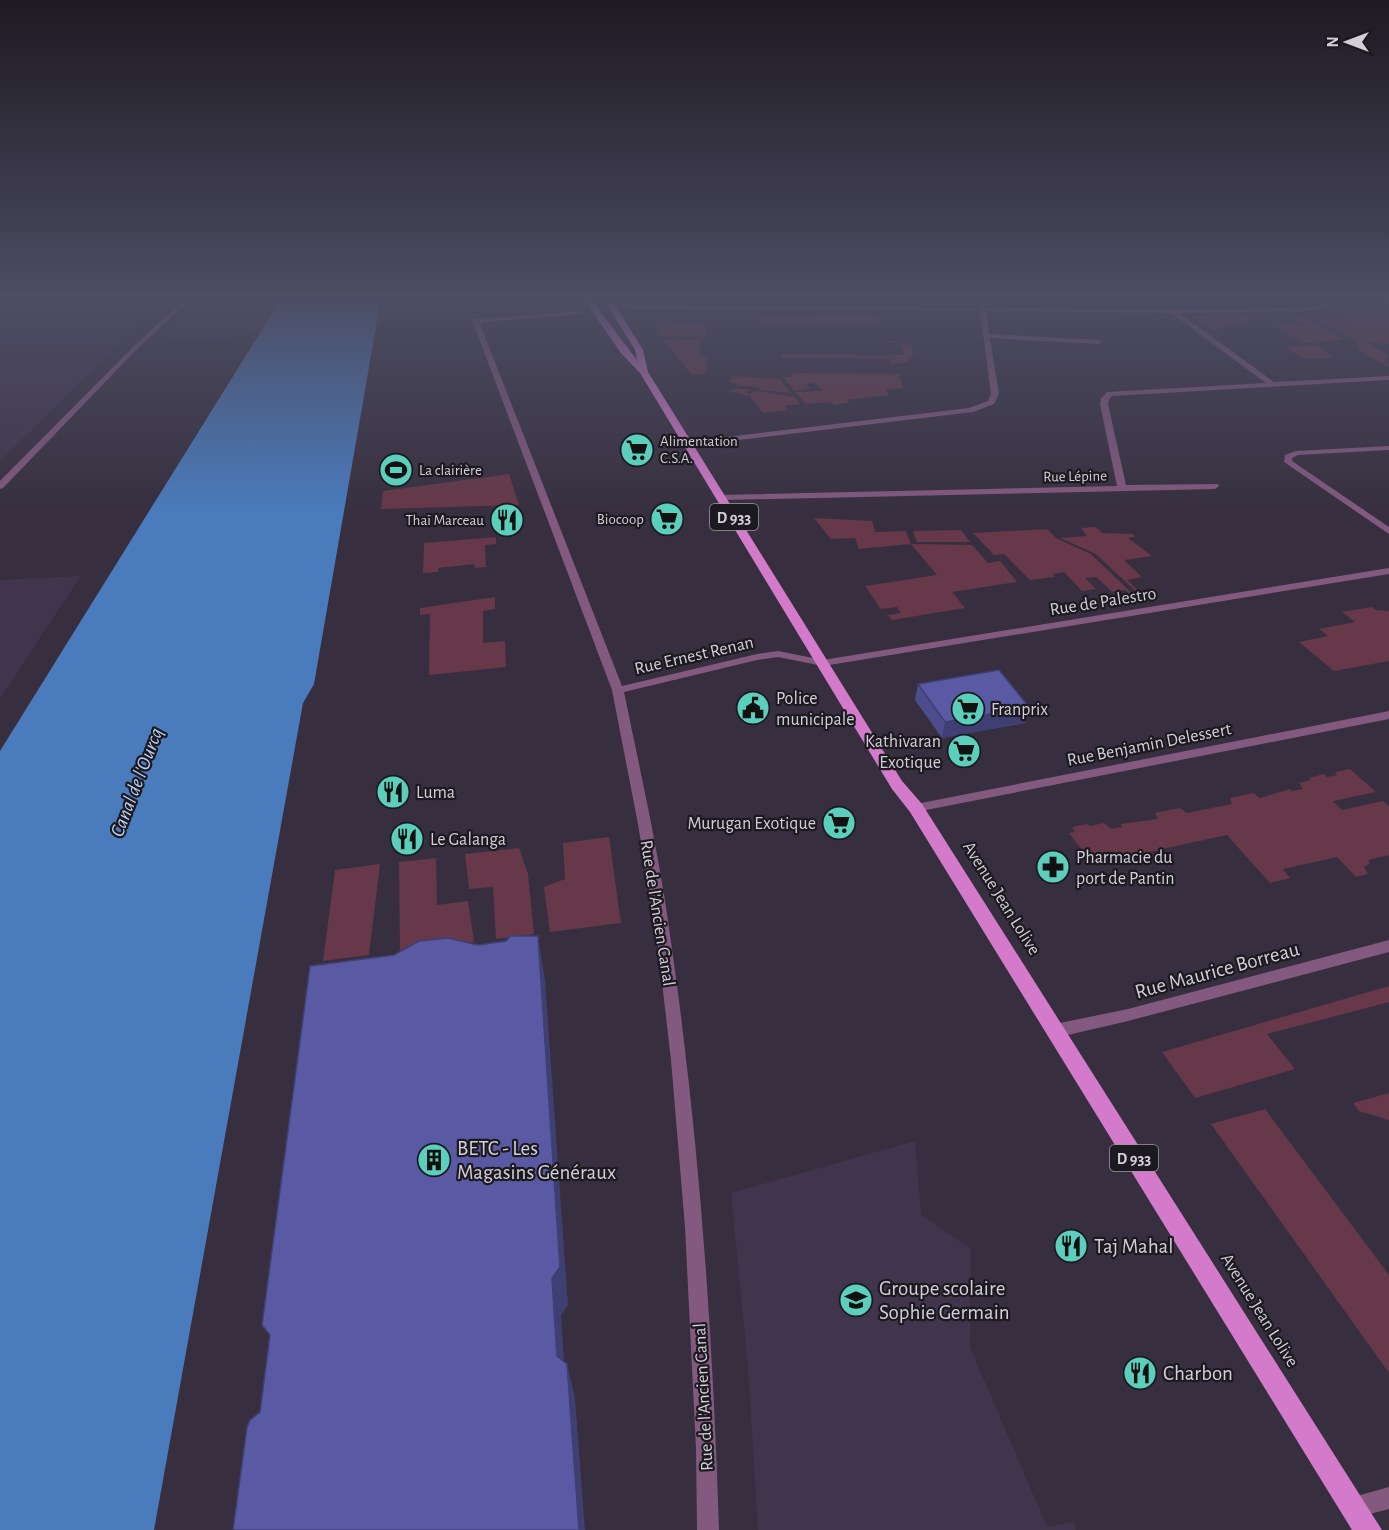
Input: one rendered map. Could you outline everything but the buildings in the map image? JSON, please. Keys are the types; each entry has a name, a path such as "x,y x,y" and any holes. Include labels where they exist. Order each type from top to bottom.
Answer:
{"main road":[{"name":"Avenue Jean Lolive","path":"642,369 723,497 897,785 916,808 1361,1519"}],"street":[{"path":"0,486 114,369"},
{"name":"Rue de l'Ancien Canal","path":"493,369 618,690 664,939 679,1060 694,1239 706,1448 708,1530"},
{"path":"688,444 980,407 991,402 995,394 991,369"},
{"path":"1252,369 1272,384"},
{"name":"Rue Lépine","path":"723,497 1122,488 1104,404 1105,398 1110,394 1389,378"},
{"path":"1389,448 1296,453 1288,457 1288,462 1294,468 1389,531"},
{"path":"1122,488 1215,486"},
{"name":"Rue de Palestro","path":"823,663 1389,571"},
{"name":"Rue Ernest Renan","path":"618,690 777,654 823,663"},
{"name":"Rue Benjamin Delessert","path":"916,808 1386,718"},
{"name":"Rue Maurice Borreau","path":"1055,1031 1128,1015 1389,946"},
{"path":"1361,1519 1389,1498"}],"shaded area":[{"path":"0,369 92,369 0,461"},
{"path":"687,369 706,369 705,374 692,375"},
{"path":"792,373 899,374 903,388 886,390 889,395 847,400 849,402 835,405 828,402 806,404 795,392 822,391 815,383 806,384 810,389 794,391 784,377 791,377"},
{"path":"732,376 780,379 791,393 759,390 759,387 736,386 737,384 729,383"},
{"path":"736,388 751,390 747,391 749,394 757,391 795,397 800,404 785,406 788,410 763,413 750,396 728,391"},
{"path":"509,474 519,505 381,509 383,491"},
{"path":"814,518 872,521 875,532 906,531 911,544 859,549 855,538 831,539"},
{"path":"1096,527 1102,533 1133,534 1135,537 1128,538 1152,556 1124,560 1142,577 1127,580 1148,600 1145,600 1096,554 1060,538 1087,536 1081,528"},
{"path":"1047,529 1056,538 1091,554 1140,601 1136,601 1125,590 1112,592 1096,577 1085,578 1096,589 1082,591 1064,572 1053,574 1055,577 1030,580 1004,554 994,555 973,533"},
{"path":"961,530 970,542 917,542 913,531"},
{"path":"496,537 496,544 485,545 486,567 475,568 474,564 438,568 438,572 423,573 424,543"},
{"path":"911,544 972,545 988,563 1000,561 1017,582 952,592 965,608 892,620 888,615 901,613 897,607 881,609 865,586 937,575"},
{"path":"81,576 35,645 0,699 0,580"},
{"path":"495,597 495,609 483,611 483,643 505,641 506,667 429,675 430,614 420,615 420,608"},
{"path":"1372,607 1376,610 1389,611 1389,661 1334,671 1299,642 1328,636 1319,629 1355,622 1342,612"},
{"path":"1350,769 1376,792 1333,801 1342,810 1383,801 1389,806 1389,855 1368,860 1370,863 1364,867 1368,874 1356,877 1337,857 1283,869 1290,878 1270,883 1227,835 1093,864 1069,833 1075,832 1072,827 1087,824 1090,826 1104,823 1111,829 1122,827 1121,824 1158,819 1155,813 1180,808 1187,813 1232,804 1230,798 1253,793 1260,798 1290,789 1291,791 1303,789 1299,783 1311,780 1309,778 1324,774 1327,777 1337,775 1335,772"},
{"path":"609,837 621,923 550,932 544,887 565,879 563,843"},
{"path":"519,848 528,874 534,934 496,939 493,887 469,889 465,854"},
{"path":"436,858 437,905 468,901 474,942 400,952 399,862"},
{"path":"380,864 369,955 323,961 335,870"},
{"path":"1389,986 1389,1002 1267,1034 1295,1069 1195,1098 1162,1052"},
{"path":"1389,1093 1389,1120 1359,1111 1353,1103"},
{"path":"1265,1109 1389,1275 1389,1373 1211,1124"},
{"name":"Groupe scolaire Sophie Germain","path":"915,1141 921,1215 971,1249 970,1347 1047,1527 1073,1522 1076,1530 758,1530 748,1367 731,1193"}],"water":[{"name":"Canal de l'Ourcq","path":"237,369 369,369 314,684 303,703 154,1530 0,1530 0,751"}],"place":[{"name":"Alimentation C.S.A.","path":"637,450"},
{"name":"La clairière","path":"396,470"},
{"name":"Biocoop","path":"667,519"},
{"name":"Thaï Marceau","path":"507,520"},
{"name":"Police municipale","path":"753,708"},
{"name":"Franprix","path":"968,709"},
{"name":"Kathivaran Exotique","path":"964,751"},
{"name":"Luma","path":"393,792"},
{"name":"Murugan Exotique","path":"839,823"},
{"name":"Le Galanga","path":"407,839"},
{"name":"Pharmacie du port de Pantin","path":"1053,867"},
{"name":"BETC - Les Magasins Généraux","path":"434,1160"},
{"name":"Taj Mahal","path":"1071,1246"},
{"name":"Groupe scolaire Sophie Germain","path":"856,1300"},
{"name":"Charbon","path":"1140,1373"}]}
